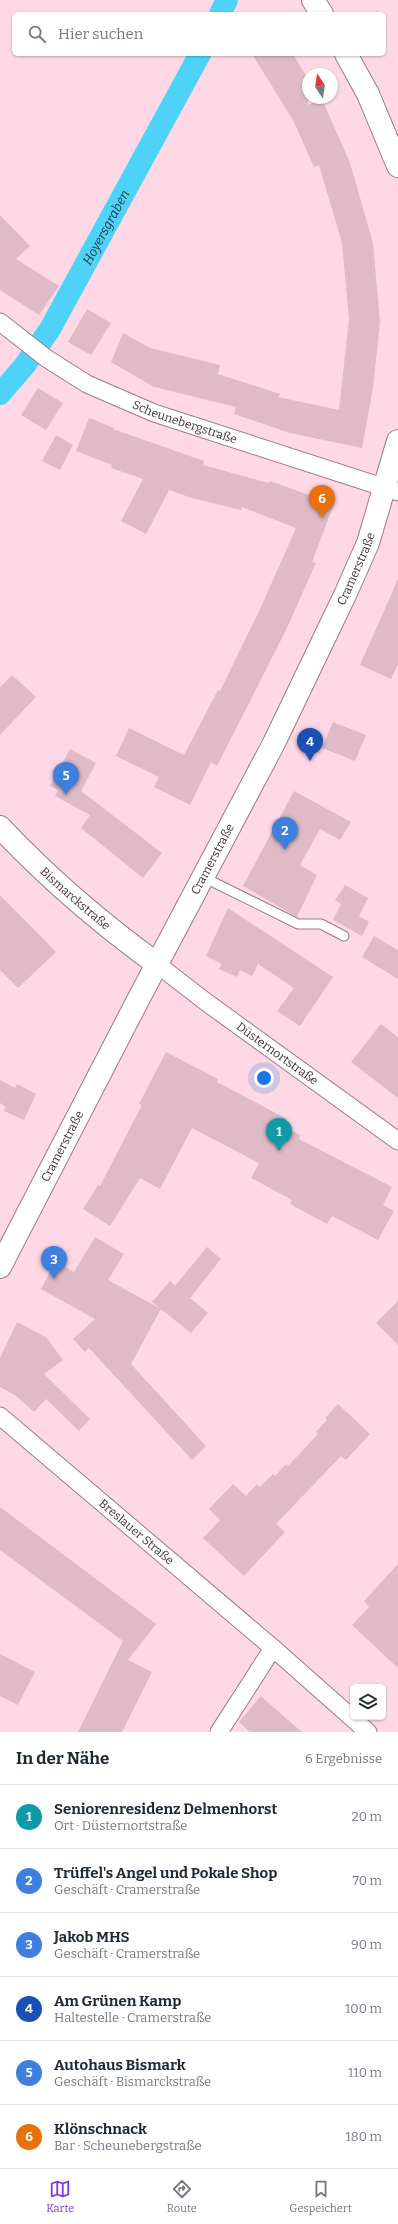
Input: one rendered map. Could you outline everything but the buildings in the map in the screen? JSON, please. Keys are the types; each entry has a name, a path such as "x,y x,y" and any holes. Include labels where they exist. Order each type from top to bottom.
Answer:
{"main road":[{"path":"313,0 321,12"},
{"path":"347,56 368,94 398,164"},
{"name":"Cramerstraße","path":"0,1267 157,964 274,744 345,595 392,490 398,441"},
{"name":"Bismarckstraße","path":"0,827 39,868 110,930 157,964"}],"street":[{"name":"Scheunebergstraße","path":"0,322 46,358 87,384 154,413 392,490"},
{"name":"Düsternortstraße","path":"157,964 206,1002 398,1141"},
{"name":"Breslauer Straße","path":"0,1416 273,1648 368,1732"},
{"path":"219,1732 273,1648"}],"lane":[{"path":"203,877 298,924 321,924 344,936"}],"waterway":[{"name":"Hoyersgraben","path":"221,12 227,0"},
{"name":"Hoyersgraben","path":"0,394 25,365 50,329 199,56"}],"place":[{"name":"Klönschnack","path":"322,518"},
{"name":"Am Grünen Kamp","path":"310,761"},
{"name":"Autohaus Bismark","path":"66,795"},
{"name":"Trüffel's Angel und Pokale Shop","path":"285,850"},
{"name":"Seniorenresidenz Delmenhorst","path":"279,1151"},
{"name":"Jakob MHS","path":"54,1279"}]}
